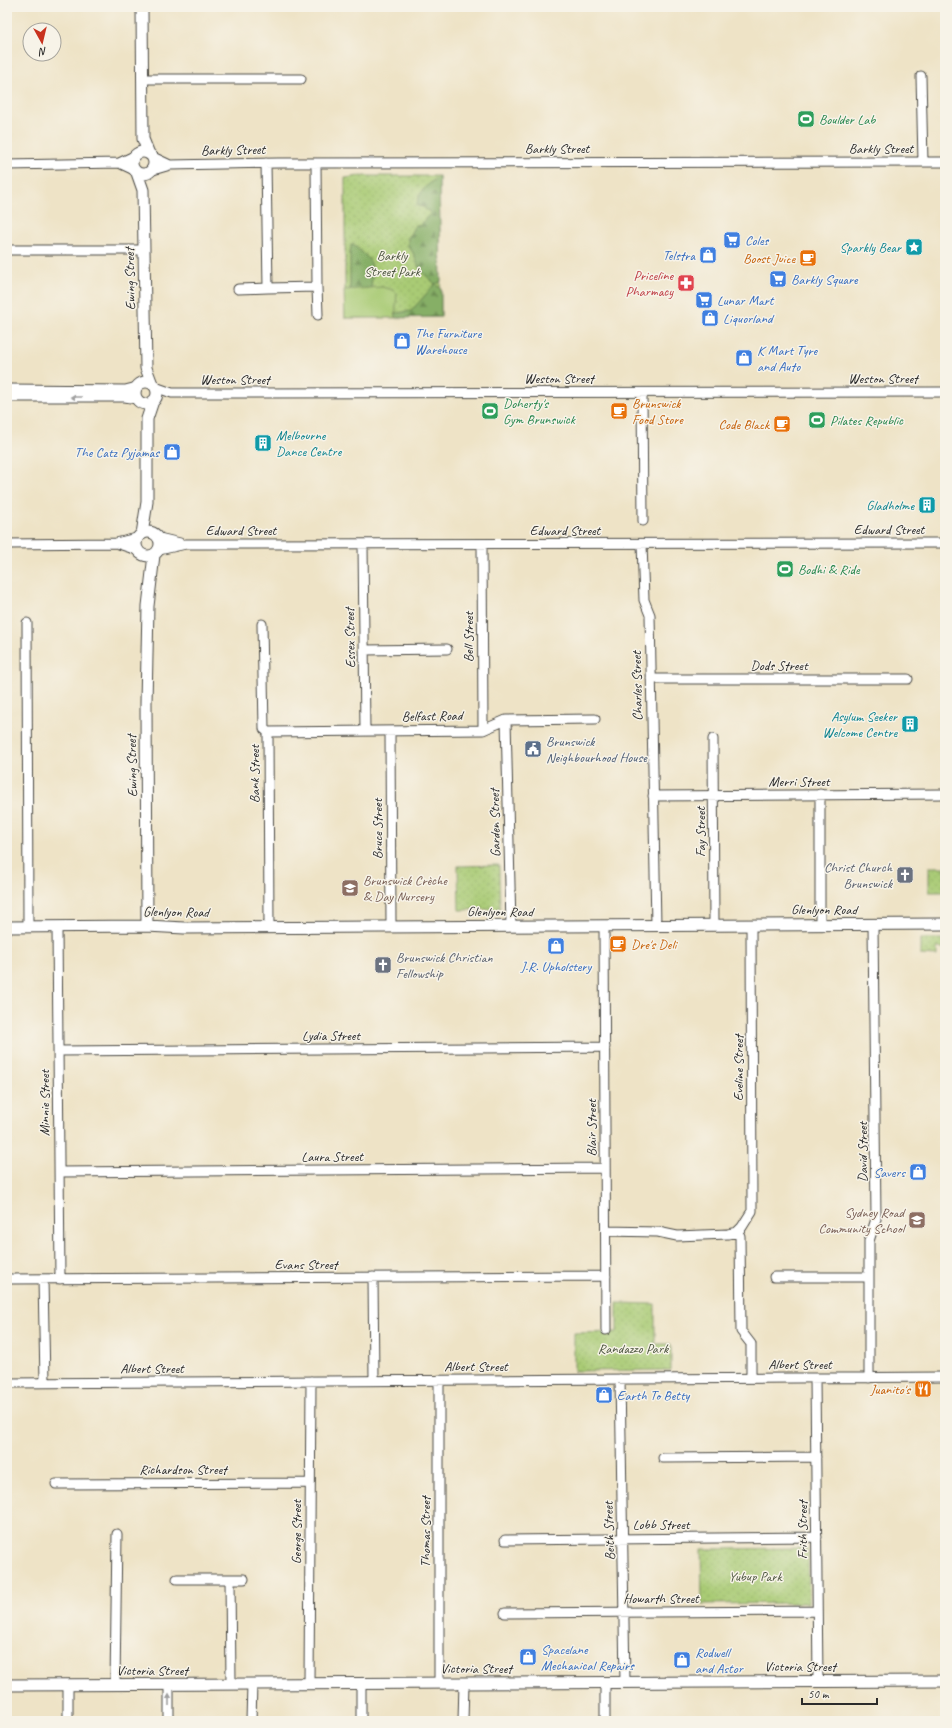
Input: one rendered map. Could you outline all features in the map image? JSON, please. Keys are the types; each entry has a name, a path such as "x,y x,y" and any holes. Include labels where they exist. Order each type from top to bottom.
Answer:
{"street":[{"path":"119,163 144,175 151,171 155,163 143,139 142,7"},
{"path":"921,76 923,162"},
{"path":"142,79 301,78"},
{"path":"136,171 132,163 143,139"},
{"path":"7,165 119,163 143,152 151,155"},
{"name":"Barkly Street","path":"151,155 170,165"},
{"name":"Barkly Street","path":"151,171 170,165 266,163 945,162"},
{"path":"266,163 268,288"},
{"path":"316,163 318,315"},
{"name":"Ewing Street","path":"136,171 143,190 146,368 154,386"},
{"name":"Ewing Street","path":"143,190 151,171"},
{"path":"7,250 144,250"},
{"path":"238,289 317,287"},
{"name":"Ewing Street","path":"138,386 146,368"},
{"path":"10,393 125,390 146,382 154,386 157,393 147,419 147,502 140,536 136,546 140,552"},
{"path":"138,386 135,393 147,419"},
{"name":"Weston Street","path":"154,386 172,393"},
{"path":"642,392 643,521"},
{"name":"Weston Street","path":"154,400 172,393 945,392"},
{"path":"10,393 125,397 139,400 146,404 154,400"},
{"path":"116,543 150,556 156,552 160,542 156,536 147,502"},
{"path":"7,544 116,543 150,532 156,536"},
{"name":"Edward Street","path":"156,536 186,544 945,543"},
{"name":"Edward Street","path":"156,552 186,544"},
{"name":"Essex Street","path":"363,544 364,731"},
{"name":"Bell Street","path":"482,544 483,730"},
{"name":"Charles Street","path":"642,544 644,600 650,615 656,925"},
{"name":"Ewing Street","path":"140,552 148,606"},
{"name":"Ewing Street","path":"148,926 146,703 148,606 156,552"},
{"path":"27,623 28,927"},
{"name":"Bank Street","path":"262,624 264,728 268,732 269,927"},
{"path":"364,650 447,649"},
{"name":"Dods Street","path":"651,680 908,679"},
{"name":"Belfast Road","path":"268,732 483,730 506,720 595,719"},
{"name":"Garden Street","path":"506,720 512,926"},
{"name":"Bruce Street","path":"390,731 391,926"},
{"name":"Fay Street","path":"713,739 714,925"},
{"path":"820,794 820,924"},
{"name":"Merri Street","path":"653,796 945,794"},
{"name":"David Street","path":"869,1378 869,1241 876,1219 873,924"},
{"name":"Glenlyon Road","path":"7,928 148,926 184,928 945,924"},
{"name":"Eveline Street","path":"737,1232 752,1211 751,925"},
{"name":"Blair Street","path":"604,926 606,1330"},
{"name":"Minnie Street","path":"57,928 60,1279"},
{"name":"Lydia Street","path":"58,1051 605,1047"},
{"name":"Laura Street","path":"59,1172 605,1168"},
{"path":"606,1231 658,1232 677,1236 728,1234 737,1232 740,1236 741,1331 750,1344 751,1378"},
{"name":"Evans Street","path":"7,1279 606,1276"},
{"path":"373,1277 374,1380"},
{"path":"774,1277 869,1277"},
{"path":"43,1279 45,1382"},
{"name":"Albert Street","path":"7,1382 945,1377"},
{"name":"Frith Street","path":"815,1378 818,1681"},
{"name":"Beith Street","path":"620,1379 625,1682"},
{"name":"Thomas Street","path":"438,1683 439,1380"},
{"name":"George Street","path":"309,1684 311,1381"},
{"path":"662,1458 816,1457"},
{"name":"Richardson Street","path":"56,1484 310,1483"},
{"path":"115,1685 117,1534"},
{"name":"Lobb Street","path":"505,1540 817,1537"},
{"path":"230,1579 231,1684"},
{"path":"177,1580 244,1579"},
{"name":"Howarth Street","path":"505,1613 817,1611"},
{"name":"Victoria Street","path":"7,1685 945,1681"},
{"path":"605,1682 605,1721"},
{"path":"463,1721 464,1683"},
{"path":"251,1721 252,1684"},
{"path":"361,1684 361,1721"},
{"path":"68,1685 68,1721"},
{"path":"169,1721 170,1685"}],"green space":[{"name":"Barkly Street Park","path":"359,176 439,176 441,317 345,318 345,178"},
{"path":"439,176 441,282 435,284 419,267 408,246 408,238 415,225 419,226 431,213 423,207 417,206 419,196 425,188"},
{"path":"352,244 368,258 370,262 372,267 371,288 350,290 350,251"},
{"path":"435,284 441,289 441,317 395,318 396,313 411,311"},
{"path":"382,287 393,290 397,293 395,318 345,318 344,290"},
{"path":"499,865 500,909 459,910 458,866"},
{"path":"929,867 945,867 945,892 929,892"},
{"path":"920,939 945,939 945,948 937,948 937,956 920,955"},
{"name":"Randazzo Park","path":"617,1303 655,1304 655,1344 671,1344 671,1370 574,1371 574,1333 617,1332"},
{"name":"Yubup Park","path":"808,1548 809,1603 702,1604 701,1549"}],"place":[{"name":"Boulder Lab","path":"806,119"},
{"name":"Coles","path":"732,240"},
{"name":"Sparkly Bear","path":"914,247"},
{"name":"Telstra","path":"708,255"},
{"name":"Boost Juice","path":"808,258"},
{"name":"Barkly Square","path":"778,279"},
{"name":"Priceline Pharmacy","path":"686,283"},
{"name":"Lunar Mart","path":"704,300"},
{"name":"Liquorland","path":"710,318"},
{"name":"The Furniture Warehouse","path":"402,341"},
{"name":"K Mart Tyre and Auto","path":"744,358"},
{"name":"Doherty's Gym Brunswick","path":"490,411"},
{"name":"Brunswick Food Store","path":"619,411"},
{"name":"Pilates Republic","path":"817,420"},
{"name":"Code Black","path":"782,424"},
{"name":"Melbourne Dance Centre","path":"263,443"},
{"name":"The Catz Pyjamas","path":"172,452"},
{"name":"Gladholme","path":"927,505"},
{"name":"Bodhi & Ride","path":"785,569"},
{"name":"Asylum Seeker Welcome Centre","path":"910,724"},
{"name":"Brunswick Neighbourhood House","path":"533,749"},
{"name":"Christ Church Brunswick","path":"905,875"},
{"name":"Brunswick Crèche & Day Nursery","path":"350,888"},
{"name":"Dre's Deli","path":"618,944"},
{"name":"J.R. Upholstery","path":"556,946"},
{"name":"Brunswick Christian Fellowship","path":"383,965"},
{"name":"Savers","path":"918,1172"},
{"name":"Sydney Road Community School","path":"917,1220"},
{"name":"Juanito's","path":"923,1389"},
{"name":"Earth To Betty","path":"604,1395"},
{"name":"Spacelane Mechanical Repairs","path":"528,1657"},
{"name":"Rodwell and Astor","path":"682,1660"}]}
